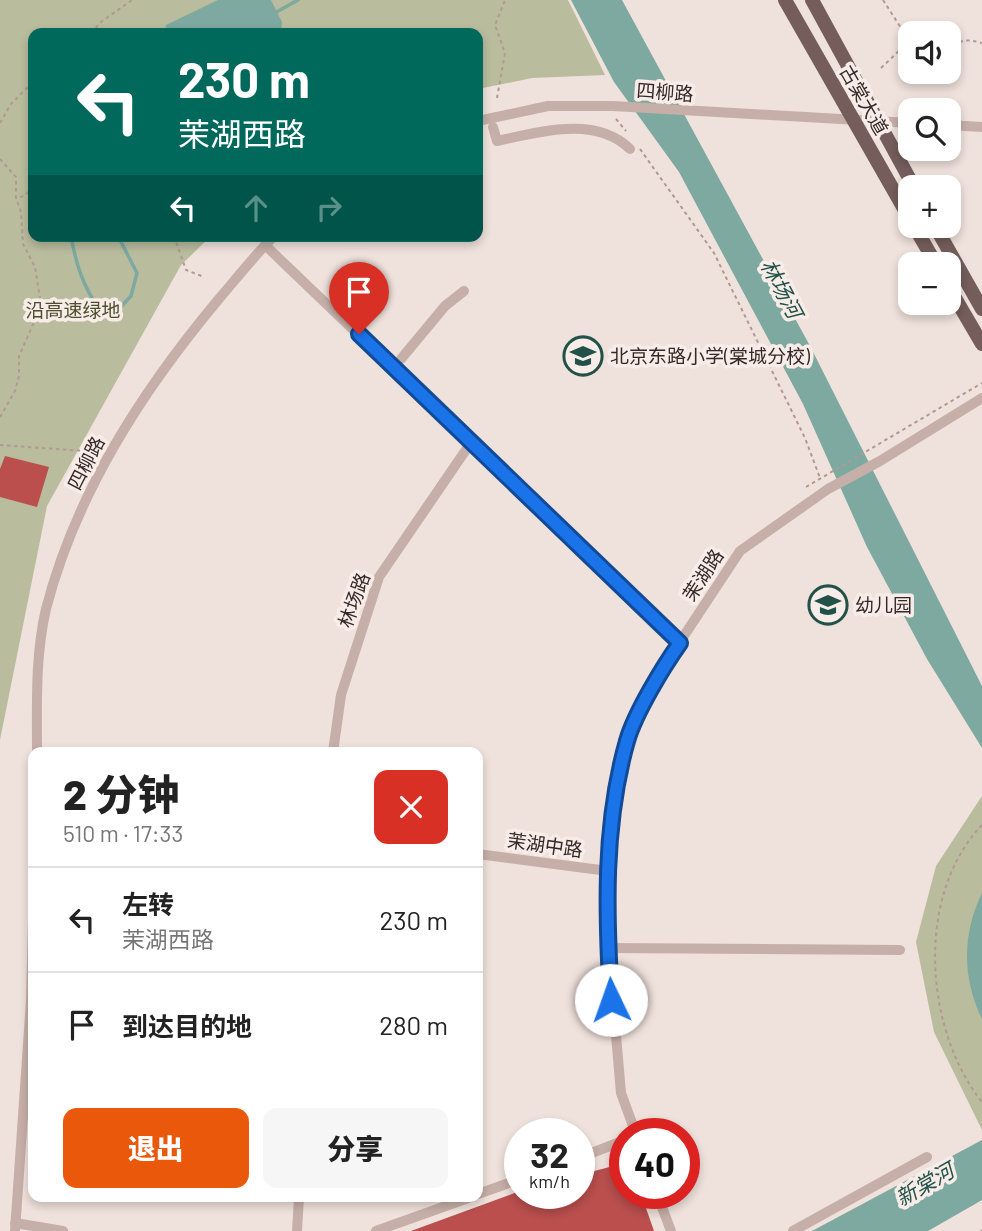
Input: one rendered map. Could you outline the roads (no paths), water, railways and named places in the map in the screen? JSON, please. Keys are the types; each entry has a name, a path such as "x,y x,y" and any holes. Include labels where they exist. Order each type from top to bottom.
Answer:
{"main road":[{"name":"古棠大道","path":"785,0 898,198"},
{"name":"古棠大道","path":"811,0 908,175"},
{"path":"942,238 982,309"},
{"path":"961,308 982,344"}],"street":[{"name":"四柳路","path":"483,120 548,106 609,106 898,122"},
{"path":"961,126 982,127"},
{"path":"493,127 497,141 543,129 605,131 633,146"},
{"name":"四柳路","path":"37,747 37,674 46,611 72,530 109,454 169,358 268,242"},
{"path":"265,245 680,643"},
{"path":"401,359 445,306 464,291"},
{"name":"茉湖路","path":"630,1118 621,1093 608,948 610,836 627,740 666,663 740,551 828,489 880,461 982,398"},
{"name":"林场路","path":"334,747 341,695 379,578 472,441"},
{"name":"茉湖中路","path":"483,855 608,872"},
{"path":"608,948 900,950"},
{"path":"28,1044 15,1227 63,1231"},
{"path":"793,1231 927,1157"},
{"path":"483,1192 504,1185"},
{"path":"297,1231 299,1202"},
{"path":"376,1231 457,1202"},
{"path":"663,1209 671,1231"}],"water":[{"path":"218,0 271,0 282,22 281,28 166,28 166,25"},
{"path":"571,0 622,0 810,346 982,686 982,748 927,659 867,547 803,404 679,172 614,82"},
{"path":"982,893 982,1019 971,988 967,956 971,924"},
{"name":"新棠河","path":"982,1140 982,1200 928,1231 812,1231"}],"waterway":[{"path":"273,14 298,0"},
{"path":"72,242 81,275 94,301 100,310 117,311 131,296 137,273 121,242"}],"place":[{"name":"北京东路小学(棠城分校)","path":"583,356"},
{"name":"幼儿园","path":"828,605"}],"water label":[{"name":"林场河","path":"781,289"}],"park label":[{"name":"沿高速绿地","path":"73,310"}]}
